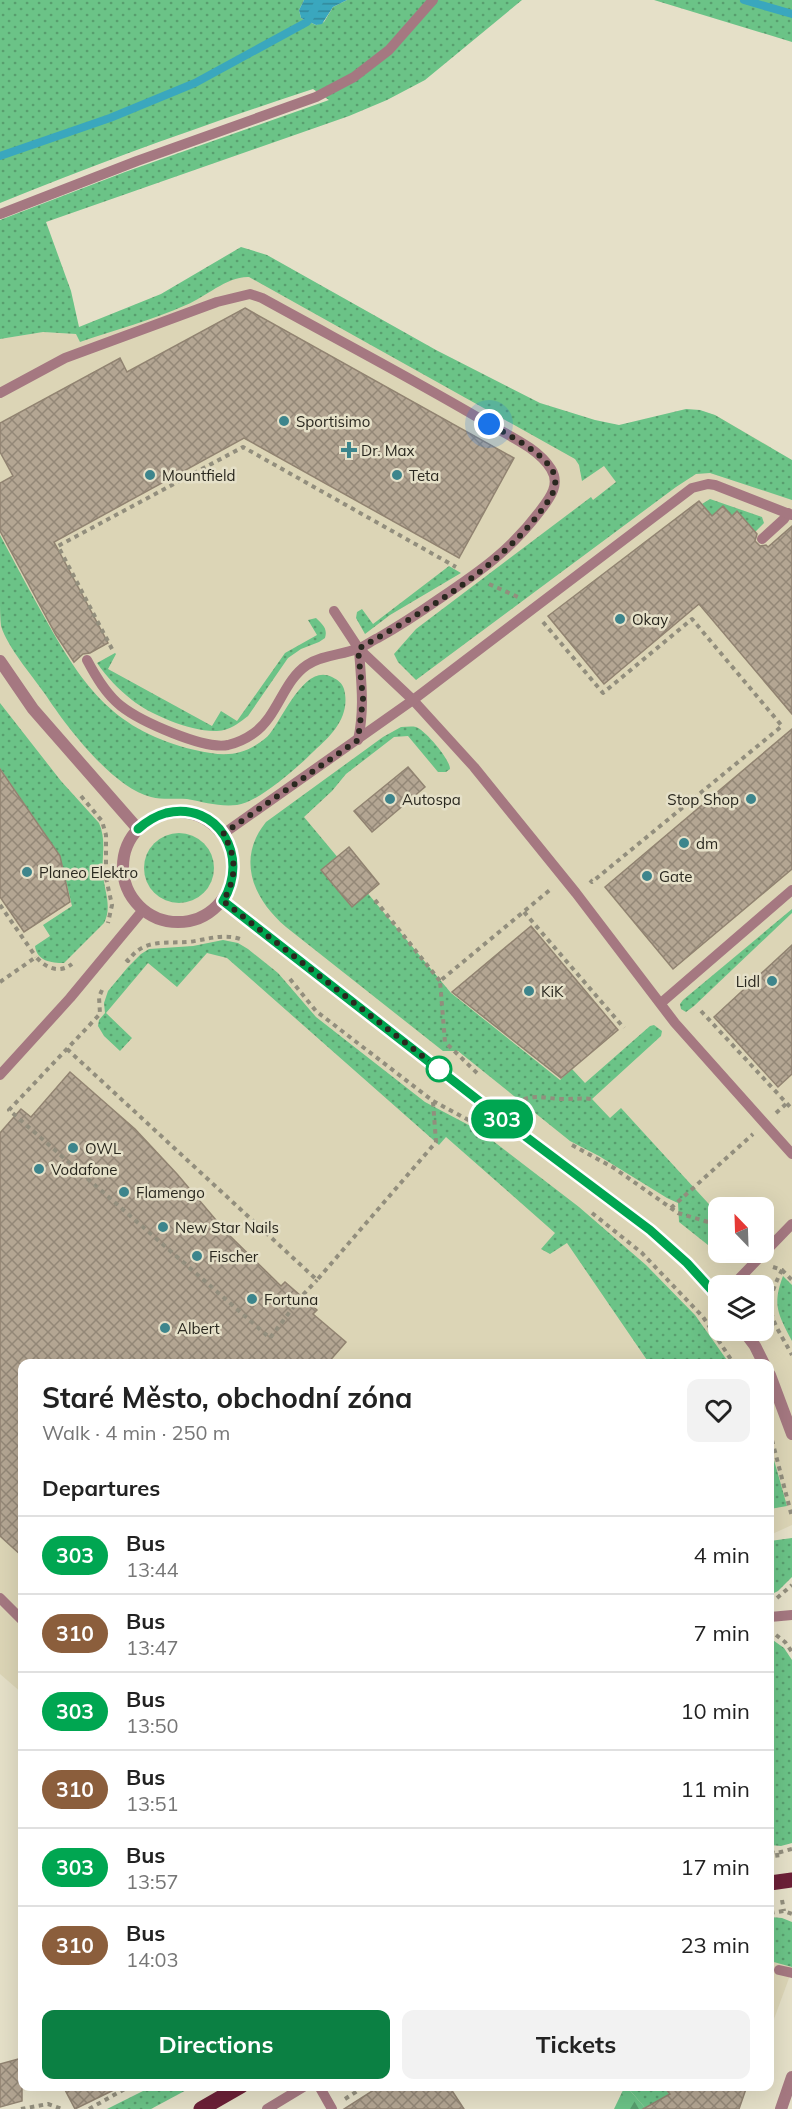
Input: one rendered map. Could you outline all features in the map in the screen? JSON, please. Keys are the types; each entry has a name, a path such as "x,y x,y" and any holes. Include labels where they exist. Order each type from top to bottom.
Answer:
{"main road":[{"path":"774,1882 792,1880"},
{"path":"201,2109 232,2091"}],"street":[{"path":"0,661 33,709 138,829"},
{"path":"182,811 198,815 212,823 223,834 230,844 234,867 233,879 223,901 210,913 193,921 176,923 158,919 142,910 127,890 123,877 125,851 130,839 150,819 166,813 182,811"},
{"path":"223,901 492,1111 650,1230 687,1263 708,1286"},
{"path":"751,1341 762,1359"},
{"path":"774,1387 792,1434"},
{"path":"781,2109 792,2077"}],"lane":[{"path":"0,214 136,161 316,97 354,77 389,50 433,0"},
{"path":"0,393 65,358 217,302 250,294 262,298 528,447 551,468 555,478 553,494 510,548 406,622 358,649 320,659 305,666 290,684 264,724 254,733 226,745 211,745 181,736 139,718 120,705 105,690 87,660"},
{"path":"223,834 413,700 692,488 708,484 716,485 790,514 762,539"},
{"path":"334,611 358,649 413,700 474,767 681,1030 792,1154"},
{"path":"358,649 363,699 358,740"},
{"path":"661,1003 792,890"},
{"path":"0,1075 70,998 142,910"},
{"path":"774,1243 792,1224"},
{"path":"743,1275 754,1263"},
{"path":"0,1598 18,1616"},
{"path":"774,1617 792,1615"},
{"path":"779,1970 792,1973"},
{"path":"267,2109 297,2091"},
{"path":"322,2091 332,2109"}],"path":[{"path":"112,649 58,546 243,447 473,576 536,606"},
{"path":"440,981 579,867 592,882 782,726 692,619 603,693 541,620 534,625"},
{"path":"79,794 102,821 106,835 106,878 112,905 108,922 100,934 128,961"},
{"path":"375,900 440,981 445,1042 478,1073"},
{"path":"0,905 45,967 55,969 70,966 77,958"},
{"path":"524,912 624,1028"},
{"path":"122,967 143,947 157,943 185,942 220,936 243,940"},
{"path":"0,982 36,957"},
{"path":"288,976 316,1011 433,1101 480,1127"},
{"path":"103,988 99,997 100,1014 9,1110 270,1338 436,1142 433,1101"},
{"path":"701,1011 792,1109"},
{"path":"67,1049 317,1280"},
{"path":"524,1110 515,1103 523,1098 535,1096 592,1099"},
{"path":"671,1208 787,1103"},
{"path":"563,1140 614,1168 678,1213 708,1222"},
{"path":"586,1208 642,1253 703,1317 731,1359"},
{"path":"769,1263 776,1269 782,1270 792,1280"},
{"path":"782,1270 772,1289 770,1311 792,1354"},
{"path":"774,1449 792,1517"},
{"path":"774,1853 792,1849"},
{"path":"774,1912 784,1911 792,1914"},
{"path":"89,2109 121,2091"},
{"path":"21,2109 48,2104 62,2109"}],"shaded area":[{"path":"244,254 635,472 708,413 769,446 792,473 792,1525 774,1533 774,1359 18,1359 18,1690 0,1674 0,339 42,332 81,334"},
{"path":"774,1962 792,1964 792,1970 774,2019"}],"green space":[{"path":"0,0 304,0 299,10 301,18 316,25 324,22 333,7 347,0 522,0 425,80 387,100 349,116 46,222 71,291 79,327 161,294 241,247 267,255 436,350 540,403 619,425 686,409 700,410 715,415 792,460 792,500 710,473 696,474 416,680 398,662 394,654 416,629 591,497 593,500 616,482 604,466 582,481 579,465 575,459 249,277 225,283 194,301 147,320 80,342 76,334 43,332 0,339 0,220 125,172 329,100 313,89 155,143 0,203"},
{"path":"654,0 792,0 792,42"},
{"path":"710,499 762,517 764,523 755,532 737,511 720,526 702,504"},
{"path":"0,535 74,666 105,703 143,731 167,742 195,750 216,754 242,752 268,736 303,685 312,678 322,675 336,679 344,689 345,708 338,724 307,758 267,791 237,805 156,798 136,791 106,769 78,738 20,661 4,634 1,626 0,605"},
{"path":"449,566 461,573 390,615 365,634 356,618 357,612 362,609 373,624"},
{"path":"316,618 325,629 325,638 288,658 248,716 224,730 202,730 189,727 151,712 122,692 97,663 115,653 108,669 212,726 221,711 237,721 285,653 317,635 308,620"},
{"path":"0,703 61,781 99,823 101,830 103,876 108,912 104,923 64,963 50,962 36,951 35,946 50,936 43,925 72,906 60,856 0,768"},
{"path":"401,727 416,727 425,733 442,752 450,769 446,772 438,772 408,736 394,737 346,774 332,791 304,817 451,993 560,1080 572,1069 585,1083 650,1026 654,1025 662,1031 661,1036 592,1099 610,1118 621,1108 708,1203 708,1245 679,1222 678,1203 570,1141 458,1051 443,1051 286,927 265,904 252,878 250,864 257,836 266,822 383,737"},
{"path":"172,833 186,833 199,838 209,848 214,868 209,888 199,898 186,903 172,903 159,898 149,888 144,875 144,861 149,848 159,838"},
{"path":"792,909 792,913 694,1006 686,1012 681,1009 680,1004 683,1000"},
{"path":"223,940 238,943 248,949 278,973 316,1017 425,1102 480,1131 579,1207 646,1265 695,1315 708,1333 708,1341 713,1341 726,1359 646,1359 567,1243 550,1254 541,1249 555,1233 446,1137 439,1145 227,958 207,953 177,987 148,963 106,1013 132,1038 120,1051 104,1036 98,1026 99,1020 105,1013 104,1003 108,991 128,967 149,949 193,946"},
{"path":"783,1276 792,1285 792,1341 783,1324 777,1302"},
{"path":"774,1460 787,1506 774,1508"},
{"path":"792,1538 792,1577 774,1593 774,1540"},
{"path":"774,1641 784,1648 792,1660 792,1843 774,1845"},
{"path":"774,1917 792,1922 792,1967 774,1962"},
{"path":"143,2091 185,2091 151,2109 107,2109"},
{"path":"623,2091 630,2091 646,2109 614,2109"},
{"path":"630,2091 667,2091 683,2109 646,2109"}],"water":[{"path":"304,0 347,0 333,7 322,24 316,25 301,18 299,10"}],"building":[{"path":"245,308 514,458 459,558 244,438 54,542 108,643 90,653 83,654 74,662 56,635 0,531 0,483 13,476 0,452 0,423 120,358 127,372"},
{"path":"699,501 712,516 723,506 732,516 737,511 757,534 755,541 760,546 768,547 792,526 792,714 699,604 604,684 548,616"},
{"name":"Stop Shop","path":"792,729 792,869 673,969 605,887"},
{"name":"Autospa","path":"408,767 425,787 372,832 354,811"},
{"path":"0,769 60,856 70,902 24,932 0,897"},
{"path":"349,847 379,884 352,907 321,870"},
{"path":"531,926 618,1030 561,1078 452,992"},
{"name":"Lidl","path":"792,945 792,1074 778,1087 714,1017"},
{"name":"Albert","path":"70,1072 135,1129 227,1233 281,1286 285,1282 317,1310 313,1314 346,1342 331,1359 18,1359 18,1552 0,1536 0,1133 21,1109 31,1117"},
{"path":"18,2059 18,2091 22,2091 22,2101 0,2107 0,2064"},
{"path":"66,2091 112,2091 75,2109"},
{"path":"372,2091 452,2091 464,2109 344,2109"},
{"path":"667,2091 745,2091 739,2109 643,2109 670,2094"}],"waterway":[{"path":"0,156 110,118 195,83 307,22 320,0"},
{"path":"744,0 792,14"}],"bus line":[{"name":"303","path":"138,829 150,819 166,813 182,811 198,815 212,823 230,844 233,856 233,879 223,901 501,1118 650,1230 687,1263 708,1286"}],"place":[{"name":"Sportisimo","path":"284,421"},
{"name":"Dr. Max","path":"349,450"},
{"name":"Mountfield","path":"150,475"},
{"name":"Teta","path":"397,475"},
{"name":"Okay","path":"620,619"},
{"name":"Autospa","path":"390,799"},
{"name":"Stop Shop","path":"751,799"},
{"name":"dm","path":"684,843"},
{"name":"Planeo Elektro","path":"27,872"},
{"name":"Gate","path":"647,876"},
{"name":"Lidl","path":"772,981"},
{"name":"KiK","path":"529,991"},
{"name":"OWL","path":"73,1148"},
{"name":"Vodafone","path":"39,1169"},
{"name":"Flamengo","path":"124,1192"},
{"name":"New Star Nails","path":"163,1227"},
{"name":"Fischer","path":"197,1256"},
{"name":"Fortuna","path":"252,1299"},
{"name":"Albert","path":"165,1328"}],"route":[{"path":"439,1069 223,901 233,879 234,867 230,844 223,834 358,740 363,699 358,649 406,622 510,548 553,494 555,478 551,468 543,459 528,447 489,424"}]}
